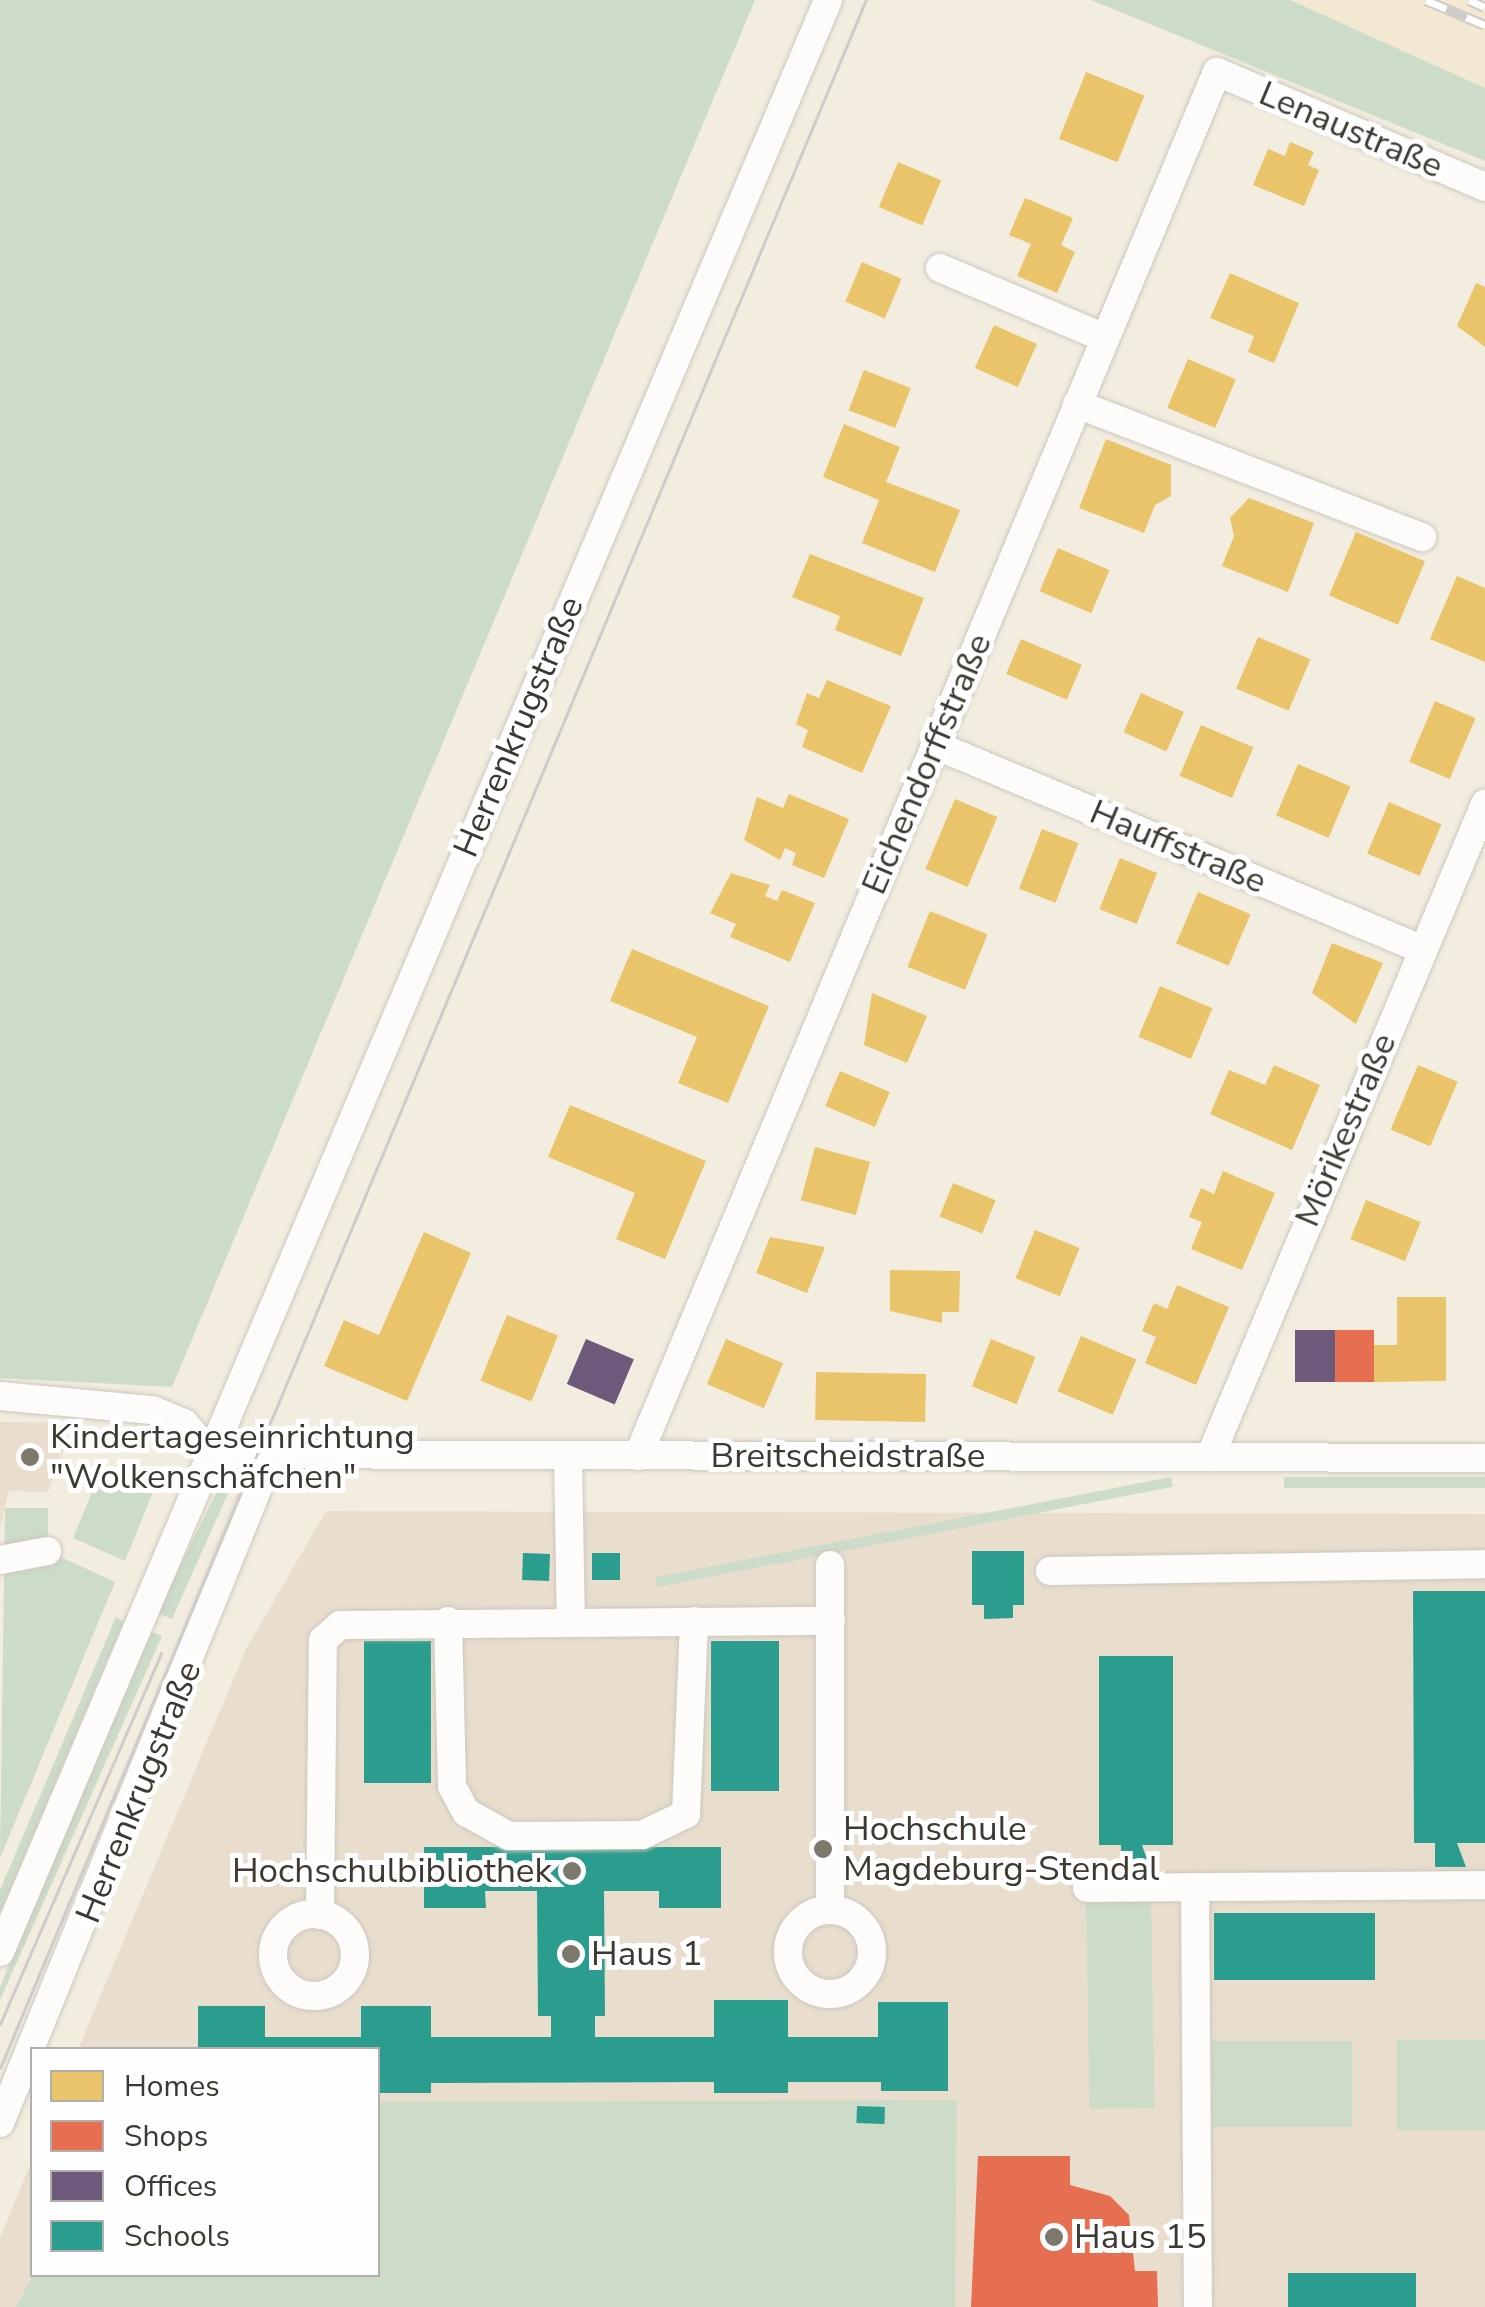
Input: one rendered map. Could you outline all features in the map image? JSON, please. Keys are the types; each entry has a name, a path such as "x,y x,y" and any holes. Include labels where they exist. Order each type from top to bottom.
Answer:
{"street":[{"name":"Herrenkrugstraße","path":"0,1952 828,0"},
{"name":"Lenaustraße","path":"1217,72 1485,186"},
{"name":"Eichendorffstraße","path":"638,1456 1217,72"},
{"path":"940,268 1105,338"},
{"path":"1077,404 1422,538"},
{"name":"Hauffstraße","path":"935,746 1422,949"},
{"name":"Mörikestraße","path":"1210,1456 1485,804"},
{"path":"0,1396 152,1410 184,1423 211,1454"},
{"name":"Breitscheidstraße","path":"211,1454 270,1458 1485,1458"},
{"path":"568,1456 571,1621"},
{"name":"Herrenkrugstraße","path":"31,2047 270,1458"},
{"path":"0,1560 48,1551"},
{"path":"1050,1571 1485,1564"},
{"path":"830,1565 830,1910"},
{"path":"320,1915 323,1640 340,1625 831,1620"},
{"path":"448,1622 452,1786 466,1812 509,1836 642,1835 686,1814 694,1621"},
{"path":"1087,1888 1485,1885"},
{"path":"1195,1888 1198,2307"},
{"name":"Herrenkrugstraße","path":"0,2123 30,2049"}],"shaded area":[{"path":"1290,0 1485,0 1485,88 1467,81"},
{"name":"Kindertageseinrichtung \"Wolkenschäfchen\"","path":"0,1422 73,1423 48,1492 9,1491 0,1528"},
{"name":"Hochschule Magdeburg-Stendal","path":"326,1511 1485,1514 1485,2307 0,2307 0,2238 30,2165 30,2277 380,2277 380,2047 79,2047 246,1649"}],"green space":[{"path":"0,0 755,0 172,1387 0,1378"},
{"path":"1091,0 1290,0 1485,88 1485,161"},
{"path":"99,1475 160,1475 125,1561 73,1538"},
{"path":"1171,1477 1173,1487 658,1587 656,1577"},
{"path":"1284,1477 1485,1477 1485,1488 1284,1488"},
{"path":"218,1489 230,1489 172,1619 157,1613"},
{"path":"5,1508 48,1508 48,1551 115,1582 0,1858"},
{"path":"116,1617 124,1621 0,1913 0,1890"},
{"path":"149,1631 162,1636 0,2000 0,1987"},
{"path":"1151,1900 1155,2108 1090,2109 1086,1901"},
{"path":"1397,2040 1485,2040 1485,2130 1397,2130"},
{"path":"1212,2041 1352,2041 1352,2127 1212,2127"},
{"path":"957,2100 955,2307 16,2307 32,2277 380,2277 380,2102"}],"building: Homes":[{"path":"1086,72 1144,96 1117,162 1059,139"},
{"path":"1290,142 1314,152 1308,165 1319,170 1304,206 1253,185 1268,149 1285,156"},
{"path":"898,162 941,180 922,225 879,207"},
{"path":"1025,198 1073,218 1061,245 1075,252 1057,293 1017,276 1031,244 1009,235"},
{"path":"862,262 902,279 885,318 845,302"},
{"path":"1230,273 1299,303 1274,363 1248,352 1254,336 1210,318"},
{"path":"1476,283 1485,287 1485,347 1457,326"},
{"path":"994,325 1037,344 1018,387 975,368"},
{"path":"1188,359 1236,379 1215,428 1167,408"},
{"path":"864,370 911,388 895,428 849,410"},
{"path":"844,424 900,447 886,482 960,510 935,572 862,543 879,500 823,477"},
{"path":"1106,439 1171,465 1171,496 1155,505 1144,533 1079,508"},
{"path":"1249,498 1314,523 1288,592 1222,566 1234,536 1230,518"},
{"path":"1356,532 1425,561 1398,625 1329,596"},
{"path":"1058,548 1110,570 1091,613 1040,591"},
{"path":"810,554 924,598 901,656 835,630 840,616 792,597"},
{"path":"1457,576 1485,588 1485,662 1430,639"},
{"path":"1258,637 1310,659 1289,711 1236,689"},
{"path":"1021,639 1082,665 1067,700 1006,674"},
{"path":"827,680 891,706 862,773 802,747 808,730 796,724 807,693 819,698"},
{"path":"1141,693 1184,712 1166,751 1124,732"},
{"path":"1435,701 1476,718 1450,779 1409,762"},
{"path":"1201,725 1253,747 1232,798 1180,776"},
{"path":"1298,764 1350,786 1329,838 1276,816"},
{"path":"789,794 849,819 824,878 792,865 796,853 785,848 780,860 744,840 757,797 783,808"},
{"path":"955,799 997,817 968,887 925,869"},
{"path":"1389,802 1441,824 1420,876 1367,854"},
{"path":"1042,829 1078,843 1055,903 1019,889"},
{"path":"1120,858 1157,873 1136,924 1099,909"},
{"path":"731,873 770,885 765,896 777,901 782,890 815,903 790,962 730,937 736,924 710,913"},
{"path":"1198,892 1250,914 1229,966 1176,944"},
{"path":"930,911 987,934 965,990 908,967"},
{"path":"1332,943 1383,963 1356,1024 1312,993"},
{"path":"632,949 769,1006 728,1103 678,1083 697,1037 610,1001"},
{"path":"1160,986 1212,1008 1191,1059 1139,1037"},
{"path":"872,993 927,1016 907,1063 864,1045"},
{"path":"1274,1065 1320,1085 1292,1150 1210,1114 1229,1070 1265,1085"},
{"path":"1418,1065 1458,1082 1430,1146 1391,1129"},
{"path":"840,1071 890,1092 875,1127 825,1106"},
{"path":"570,1105 706,1161 665,1259 616,1239 635,1193 548,1157"},
{"path":"815,1147 870,1162 856,1215 801,1200"},
{"path":"1223,1171 1275,1193 1242,1270 1191,1249 1202,1222 1189,1217 1201,1188 1214,1194"},
{"path":"953,1183 996,1200 982,1234 940,1216"},
{"path":"1366,1200 1421,1222 1405,1261 1350,1239"},
{"path":"1035,1230 1080,1248 1060,1296 1016,1278"},
{"path":"424,1232 471,1253 407,1401 324,1366 344,1320 379,1335"},
{"path":"770,1237 825,1247 807,1293 756,1273"},
{"path":"890,1270 960,1271 959,1312 942,1312 942,1323 890,1311"},
{"path":"1177,1285 1229,1307 1196,1385 1145,1363 1156,1337 1142,1331 1154,1303 1167,1309"},
{"path":"1397,1297 1446,1297 1446,1381 1374,1382 1374,1345 1397,1345"},
{"path":"507,1315 558,1336 531,1401 480,1381"},
{"path":"1081,1336 1136,1359 1113,1415 1058,1391"},
{"path":"726,1339 783,1363 764,1408 707,1384"},
{"path":"991,1339 1036,1357 1016,1404 972,1386"},
{"path":"816,1372 926,1374 925,1422 815,1420"}],"building: Shops":[{"path":"1335,1330 1374,1330 1374,1382 1335,1382"},
{"name":"Haus 15","path":"978,2156 1070,2156 1070,2185 1110,2196 1129,2215 1135,2271 1157,2271 1158,2307 971,2307"}],"building: Offices":[{"path":"1295,1330 1335,1330 1335,1382 1295,1382"},
{"path":"586,1339 634,1359 615,1404 567,1384"}],"building: Schools":[{"path":"972,1551 1024,1551 1024,1605 1013,1605 1013,1618 984,1619 984,1605 972,1605"},
{"path":"523,1553 550,1554 549,1581 522,1580"},
{"path":"592,1553 620,1553 620,1580 592,1580"},
{"path":"1413,1591 1485,1591 1485,1843 1457,1843 1466,1867 1435,1867 1435,1843 1414,1843"},
{"path":"364,1641 431,1641 431,1783 364,1783"},
{"path":"711,1641 779,1641 779,1791 711,1791"},
{"path":"1099,1656 1173,1656 1173,1845 1142,1845 1150,1868 1121,1868 1121,1845 1099,1845"},
{"name":"Haus 1","path":"424,1847 721,1847 721,1908 659,1908 659,1891 604,1891 605,2016 595,2016 595,2037 714,2037 714,2000 788,2000 788,2037 878,2037 878,2002 948,2002 948,2091 881,2091 881,2082 788,2082 788,2093 714,2093 714,2082 431,2083 431,2093 380,2093 380,2047 198,2047 198,2006 265,2006 265,2037 361,2037 361,2006 431,2006 431,2037 551,2037 551,2016 538,2016 537,1891 485,1891 486,1908 424,1908"},
{"path":"1214,1913 1375,1913 1375,1980 1214,1980"},
{"path":"857,2106 885,2107 884,2124 856,2123"},
{"path":"1288,2273 1416,2273 1416,2307 1288,2307"}],"tram line":[{"path":"0,2068 866,0"},
{"path":"0,2024 161,1653"}],"railway":[{"path":"1426,0 1485,25"},
{"path":"1469,0 1485,7"}],"place":[{"name":"Kindertageseinrichtung \"Wolkenschäfchen\"","path":"30,1457"},
{"name":"Hochschule Magdeburg-Stendal","path":"823,1849"},
{"name":"Hochschulbibliothek","path":"572,1871"},
{"name":"Haus 1","path":"571,1954"},
{"name":"Haus 15","path":"1054,2237"}]}
